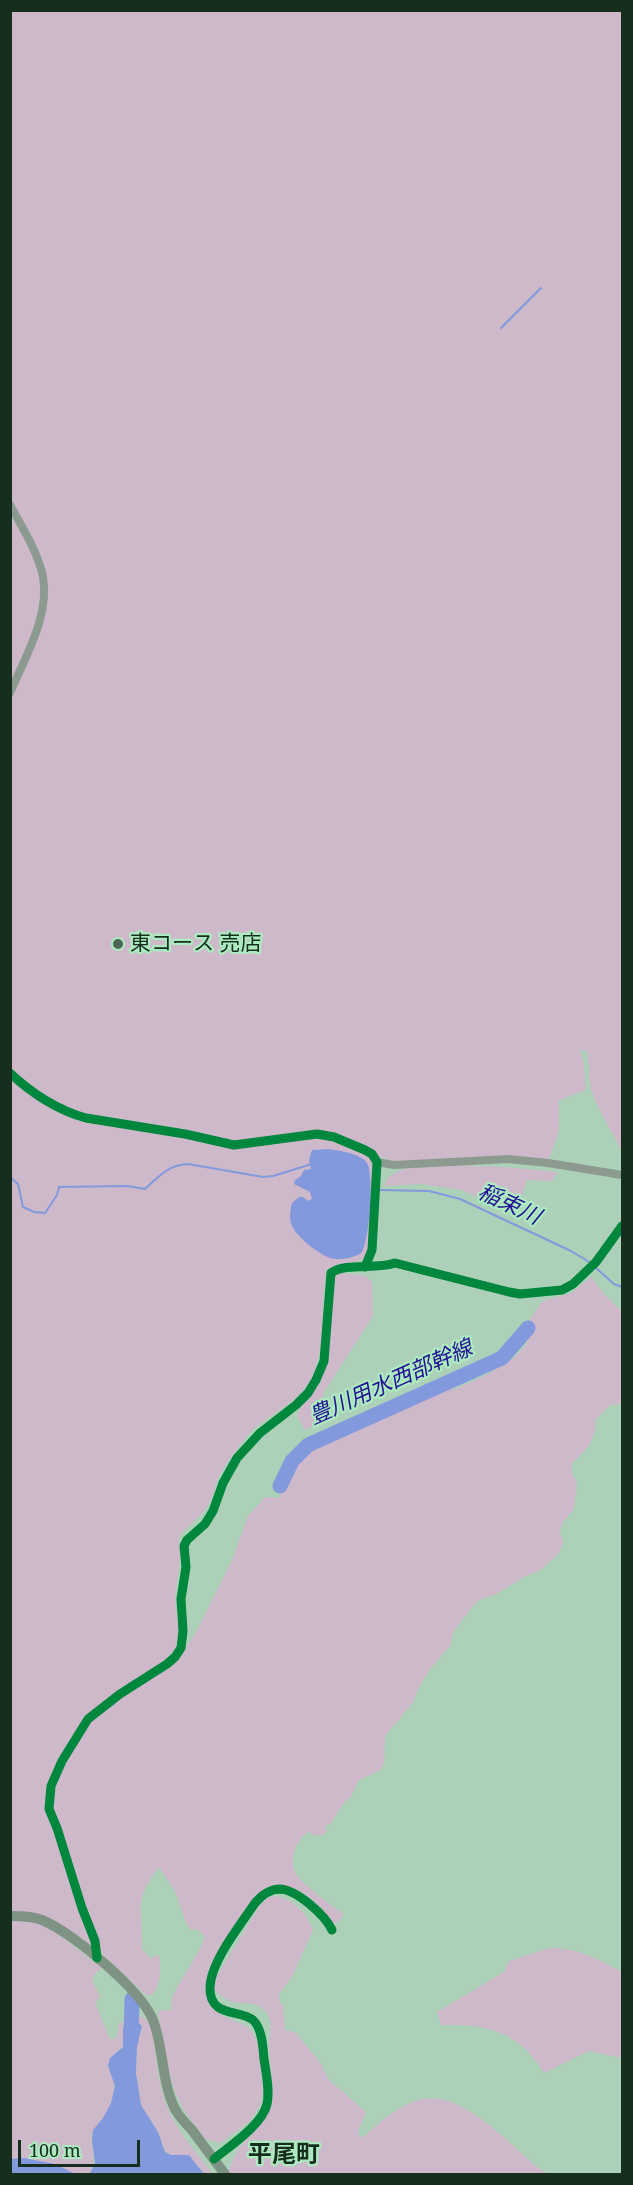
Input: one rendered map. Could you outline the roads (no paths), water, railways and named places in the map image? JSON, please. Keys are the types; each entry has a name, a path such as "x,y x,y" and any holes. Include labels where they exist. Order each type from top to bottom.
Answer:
{"main road":[{"path":"10,1916 42,1919 97,1958 130,1986 153,2020 175,2109 225,2175"}],"street":[{"path":"10,505 39,566 44,580 45,598 36,631 10,693"},
{"path":"10,1073 48,1101 77,1116 86,1118 185,1134 234,1145 317,1134 334,1137 365,1150 372,1154 377,1162 372,1250 365,1267"},
{"path":"377,1162 394,1165 508,1159 622,1175"},
{"path":"97,1958 95,1941 49,1809 51,1786 88,1719 120,1694 167,1664 181,1648 183,1631 181,1599 186,1567 184,1546 209,1518 223,1483 237,1458 261,1433 296,1405 308,1393 316,1380 324,1361 331,1273 340,1269 377,1268 395,1263 520,1294 562,1290 589,1270 622,1226"},
{"path":"214,2159 263,2115 268,2096 263,2048 255,2023 246,2016 224,2011 212,1997 210,1988 213,1972 222,1954 255,1903 273,1890 280,1889 296,1895 324,1916 332,1930"}],"water":[{"path":"329,1149 360,1157 367,1163 369,1169 370,1208 367,1237 361,1253 346,1259 330,1258 314,1249 303,1240 290,1220 292,1203 299,1197 308,1201 312,1199 310,1192 294,1184 295,1180 304,1170 311,1169 309,1160 312,1150"},
{"path":"131,2020 137,2021 142,2026 137,2045 136,2073 141,2105 158,2132 165,2152 171,2155 189,2155 204,2174 84,2174 90,2173 95,2163 93,2130 111,2103 115,2086 108,2066 110,2058 123,2047 123,2028 125,2023"},
{"path":"24,2158 55,2164 75,2174 11,2174 11,2159"}],"waterway":[{"path":"501,328 541,288"},
{"path":"11,1178 18,1184 23,1207 34,1212 45,1213 57,1195 59,1187 127,1186 145,1189 165,1172 176,1166 188,1164 263,1177 312,1164"},
{"name":"稲束川","path":"379,1190 429,1191 460,1199 571,1251 591,1263"},
{"name":"稲束川","path":"595,1267 614,1284 622,1287"},
{"name":"豊川用水西部幹線","path":"280,1486 292,1461 308,1445 502,1358 528,1328"},
{"name":"豊川用水西部幹線","path":"131,2041 132,1999"}],"place":[{"name":"東コース 売店","path":"118,944"}],"district":[{"name":"平尾町","path":"284,2155"}]}
